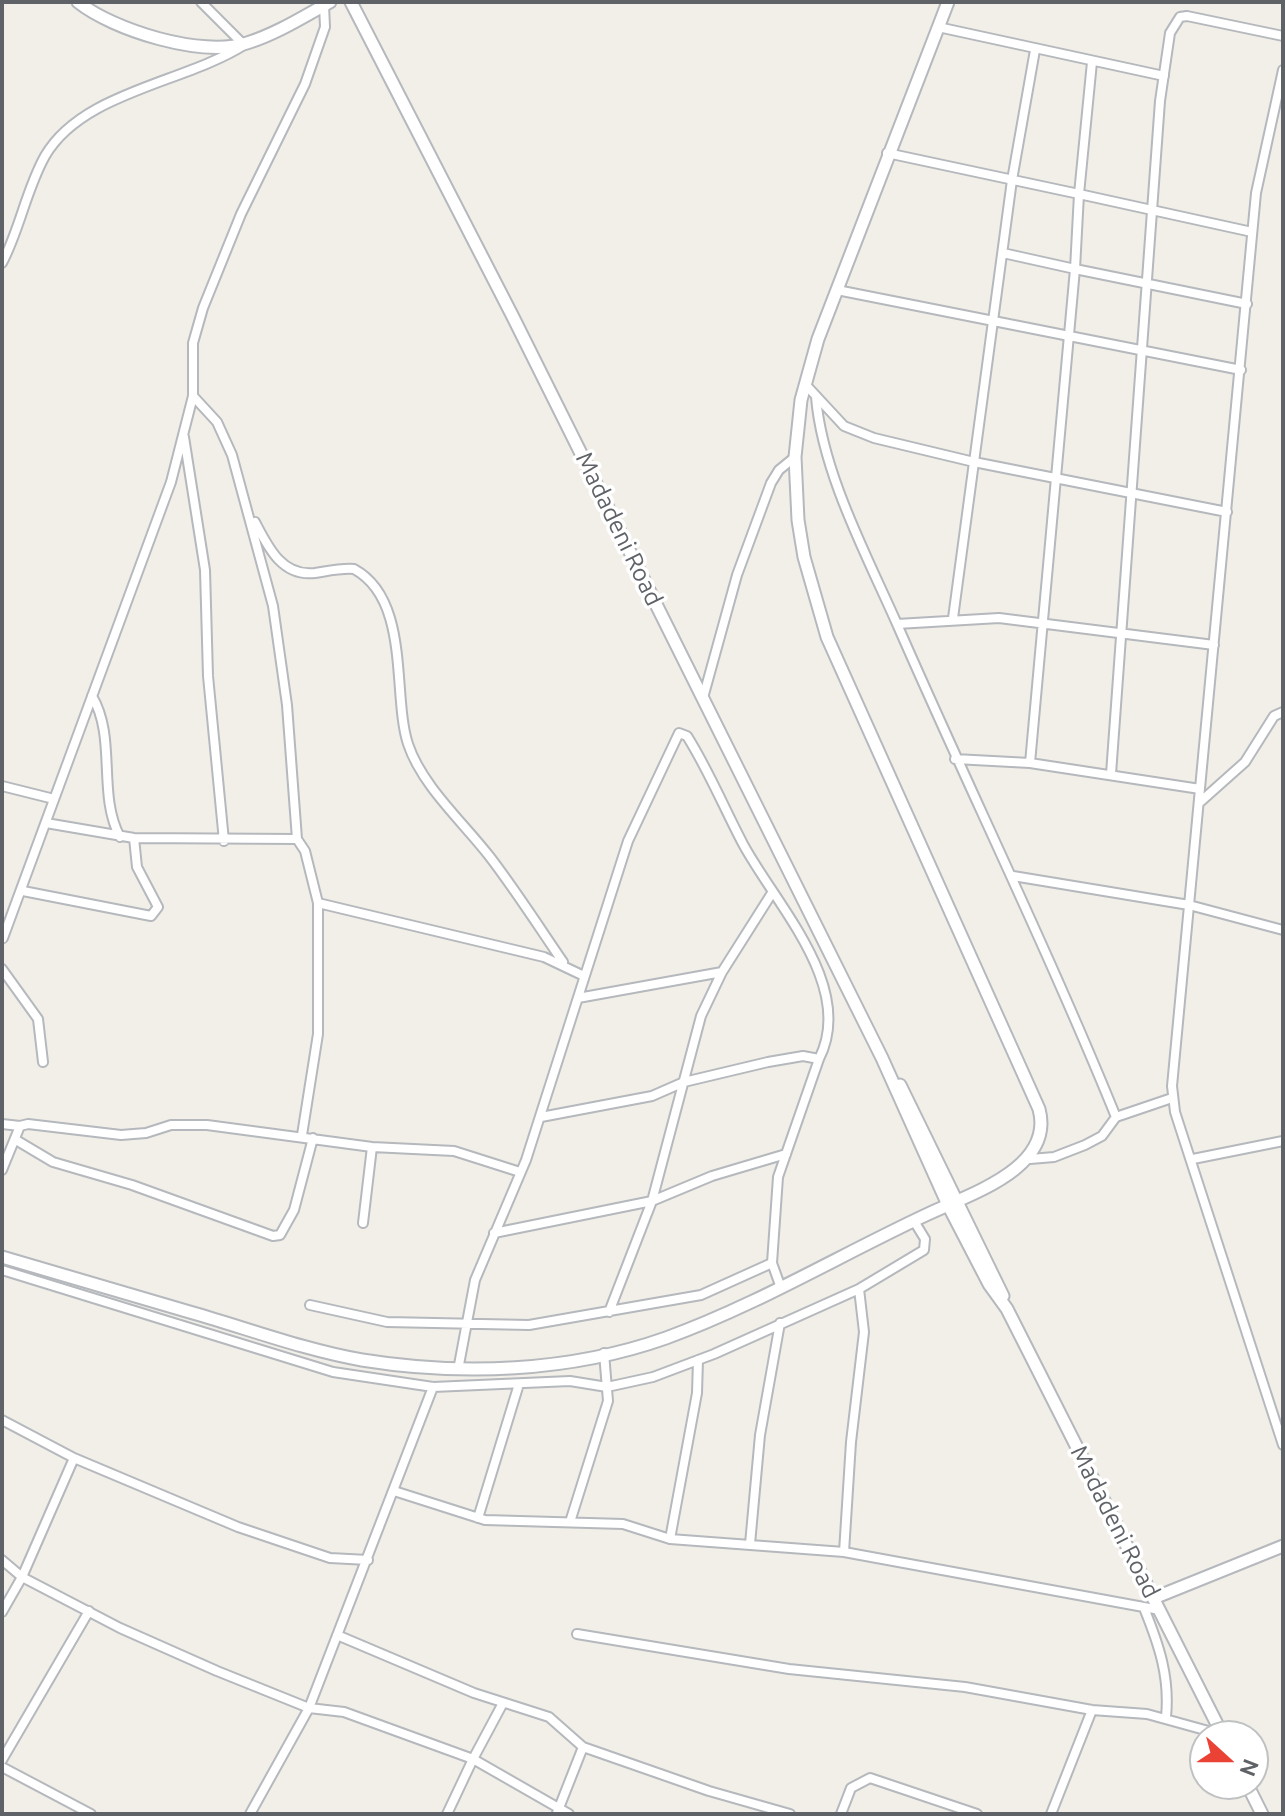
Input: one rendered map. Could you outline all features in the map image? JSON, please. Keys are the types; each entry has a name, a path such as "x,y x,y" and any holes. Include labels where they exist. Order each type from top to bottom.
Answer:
{"street":[{"path":"78,2 93,14 133,31 216,48 244,45"},
{"path":"201,2 244,45"},
{"name":"Madadeni Road","path":"351,2 703,698 953,1202 989,1284 1007,1309 1215,1720"},
{"path":"948,2 887,153 804,383 795,457 795,490 804,557 827,637 1034,1099 1042,1129 1030,1159"},
{"path":"2,263 45,157 72,124 91,111 199,69 327,3"},
{"path":"2,938 23,891 171,482 193,396 193,343 203,308 241,214 305,84 325,27 327,3"},
{"path":"1111,774 1134,494 1146,283 1170,33 1180,17 1283,36"},
{"path":"938,27 1164,76"},
{"path":"953,618 1012,180 1035,50"},
{"path":"1030,763 1070,338 1079,194 1092,62"},
{"path":"1283,70 1256,193 1172,1098 1283,1445"},
{"path":"887,153 1252,232"},
{"path":"1003,253 1247,304"},
{"path":"837,290 1241,370"},
{"path":"804,383 852,430 974,462 1227,512"},
{"path":"193,396 224,434 250,511 281,656 297,839 305,851 318,903 318,1034 302,1135"},
{"path":"816,397 819,424 830,461 897,624 955,759 1013,876 1116,1117"},
{"path":"184,436 205,570 208,676 224,841"},
{"path":"703,698 737,575 771,483 779,470 795,457"},
{"path":"250,511 275,557 289,569 307,574 354,569 374,590 393,628 406,736 416,763 516,891 564,963"},
{"path":"897,624 953,618 1042,623 1214,645"},
{"path":"92,696 102,719 112,814 120,837"},
{"path":"1198,804 1245,762 1274,716 1283,712"},
{"path":"458,1370 464,1325 475,1280 541,1117 628,841 679,733 687,736 700,756 772,893 803,940 823,985 830,1024 781,1165 773,1211 772,1263 781,1288"},
{"path":"955,759 1030,763 1200,789"},
{"path":"2,786 54,799"},
{"path":"46,823 134,838 224,841 297,839"},
{"path":"23,891 151,916 158,907 137,867 134,838"},
{"path":"1013,876 1189,905 1283,930"},
{"path":"609,1312 652,1201 701,1016 722,972 772,893"},
{"path":"318,903 564,963 584,976"},
{"path":"2,969 38,1019 43,1062"},
{"path":"578,998 722,972"},
{"path":"541,1117 652,1096 684,1082 788,1058 819,1059"},
{"path":"2,1257 361,1359 458,1370 554,1362 663,1339 781,1288 953,1202 1030,1159 1054,1157 1097,1140 1116,1117 1172,1098"},
{"path":"2,1124 20,1126 38,1123 137,1135 171,1125 196,1124 302,1135 372,1147 454,1151 520,1172"},
{"path":"2,1170 20,1126"},
{"path":"16,1140 53,1162 147,1190 273,1236 280,1235 294,1210 313,1138"},
{"path":"1193,1159 1283,1141"},
{"path":"363,1223 372,1147"},
{"path":"494,1233 652,1201 712,1176 787,1154"},
{"path":"2,1270 155,1314 314,1368 433,1387 570,1381 607,1387 653,1377 698,1360 859,1289 923,1252 926,1243 914,1221"},
{"path":"310,1305 387,1322 529,1325 701,1295 772,1263"},
{"path":"844,1552 851,1442 864,1332 859,1289"},
{"path":"750,1544 760,1435 780,1323"},
{"path":"570,1522 606,1409 604,1353"},
{"path":"670,1539 697,1393 698,1360"},
{"path":"478,1518 519,1384"},
{"path":"250,1814 309,1708 433,1387"},
{"path":"2,1420 74,1458 300,1549 330,1558 368,1560"},
{"path":"2,1612 22,1577 74,1458"},
{"path":"394,1491 478,1518 623,1524 670,1539 844,1552 1160,1610"},
{"path":"1154,1598 1207,1574 1283,1546"},
{"path":"2,1560 22,1577 217,1671 309,1708 344,1712 473,1759 557,1812 569,1814"},
{"path":"1144,1608 1164,1664 1168,1697 1166,1717"},
{"path":"2,1760 89,1611"},
{"path":"577,1634 789,1669 989,1690 1092,1710 1166,1717 1189,1725"},
{"path":"337,1635 503,1703 549,1717 583,1747 709,1791 790,1814"},
{"path":"447,1814 503,1703"},
{"path":"1051,1814 1092,1710"},
{"path":"557,1812 583,1747"},
{"path":"2,1767 91,1814"},
{"path":"841,1814 851,1788 870,1778 977,1814"}]}
